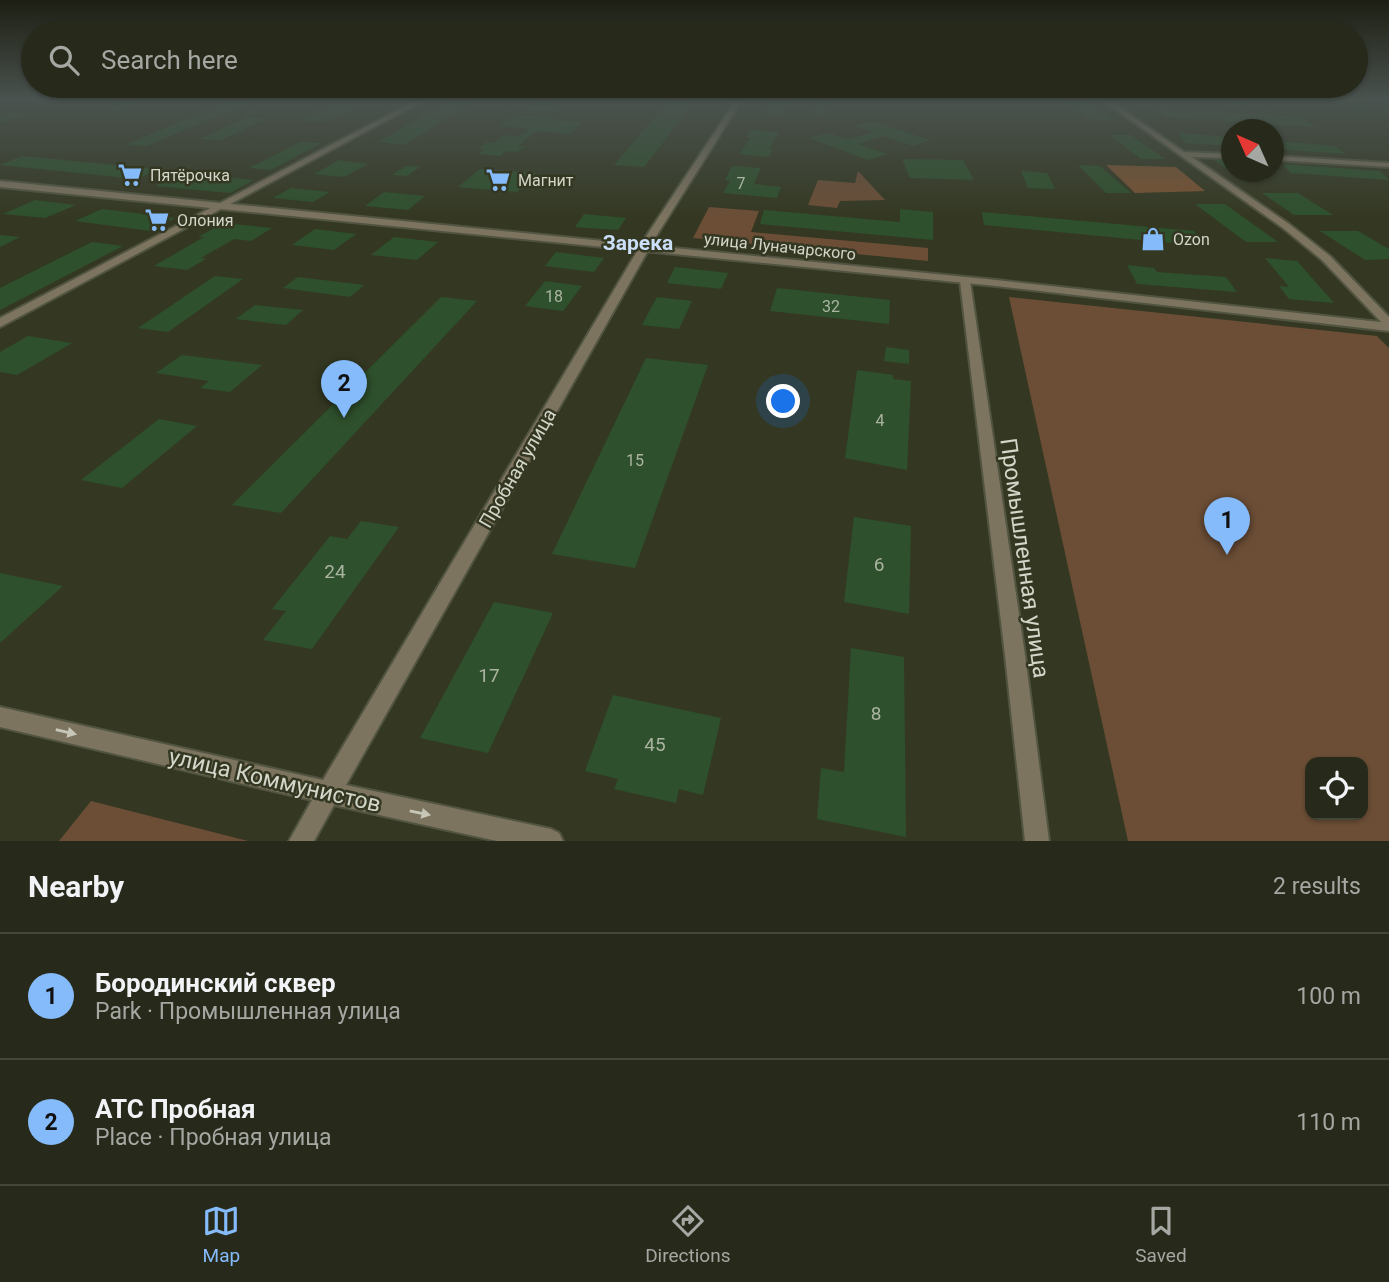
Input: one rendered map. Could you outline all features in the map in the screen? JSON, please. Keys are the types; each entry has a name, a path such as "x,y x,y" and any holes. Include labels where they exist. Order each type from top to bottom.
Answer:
{"street":[{"path":"0,323 347,139"},
{"name":"Пробная улица","path":"302,841 644,248 714,139"},
{"path":"1162,139 1286,226 1326,258 1389,326"},
{"path":"1183,154 1221,156"},
{"path":"1284,159 1389,165"},
{"name":"улица Луначарского","path":"0,184 1389,326"},
{"name":"Промышленная улица","path":"965,281 1037,841"},
{"name":"улица Коммунистов","path":"0,717 551,841"}],"shaded area":[{"path":"1106,165 1176,167 1205,191 1135,193"},
{"path":"858,171 885,200 840,201 837,208 808,205 818,180 855,183"},
{"path":"709,207 759,211 751,232 928,248 928,261 693,238"},
{"path":"1009,297 1377,336 1389,348 1389,841 1128,841"},
{"path":"91,801 248,841 59,841"}],"building":[{"path":"139,139 163,139 147,146 125,145"},
{"path":"383,139 413,139 404,145 378,142"},
{"path":"498,139 526,139 518,146 525,146 517,152 505,151 500,156 479,154 485,149 478,149 487,142 493,143"},
{"path":"636,139 666,139 644,167 614,165"},
{"path":"749,139 775,139 769,149 773,149 769,157 739,154"},
{"path":"812,139 873,139 858,144 887,154 868,160"},
{"path":"893,139 930,140 913,146"},
{"path":"1115,139 1137,139 1165,159 1141,159"},
{"path":"1183,139 1221,139 1221,145 1186,143"},
{"path":"301,142 321,143 271,170 249,168"},
{"path":"1284,142 1335,146 1346,154 1284,150"},
{"path":"22,156 158,169 137,179 0,165"},
{"path":"902,159 963,160 974,180 910,178"},
{"path":"339,160 368,164 344,177 314,174"},
{"path":"1284,164 1380,171 1389,180 1291,173"},
{"path":"1078,165 1100,166 1131,193 1106,193"},
{"path":"406,166 420,167 407,176 392,175"},
{"path":"732,166 761,168 754,184 781,187 777,198 723,193 730,181 725,180"},
{"name":"Магнит","path":"480,169 536,173 517,192 458,187"},
{"path":"1021,171 1047,173 1055,189 1028,188"},
{"path":"181,173 254,180 230,193 155,186"},
{"path":"291,188 330,192 313,202 273,198"},
{"path":"384,192 425,196 408,210 365,206"},
{"path":"1262,193 1298,193 1333,215 1294,215"},
{"path":"35,200 76,205 45,218 3,214"},
{"path":"1195,204 1225,204 1278,242 1246,242"},
{"path":"102,209 175,218 150,231 75,221"},
{"path":"900,209 933,212 933,240 760,224 764,210 900,222"},
{"path":"982,212 1194,231 1204,246 984,225"},
{"path":"584,214 626,218 618,230 575,227"},
{"path":"223,223 272,228 251,241 234,239 201,258 206,259 187,270 154,266 204,237 198,237"},
{"path":"315,229 356,234 334,250 292,245"},
{"path":"1320,231 1358,231 1389,249 1389,259 1365,260"},
{"path":"0,235 20,237 0,247"},
{"path":"394,237 438,242 417,260 371,255"},
{"path":"92,242 123,246 0,310 0,288"},
{"path":"556,252 604,258 594,272 545,266"},
{"path":"1265,258 1297,261 1334,303 1289,299 1279,286 1289,287"},
{"path":"1127,265 1154,268 1157,272 1226,277 1237,292 1137,284"},
{"path":"675,267 728,273 721,289 667,283"},
{"path":"215,276 243,279 168,332 138,328"},
{"path":"298,277 364,285 350,297 283,288"},
{"path":"545,281 582,286 563,311 525,306"},
{"path":"777,288 890,300 889,324 770,311"},
{"path":"441,297 477,301 281,513 232,505"},
{"path":"657,297 692,301 679,329 642,325"},
{"path":"255,305 303,310 286,325 236,319"},
{"path":"28,336 72,343 17,375 0,372 0,352"},
{"path":"886,347 909,350 909,364 884,361"},
{"path":"182,355 262,365 230,392 200,388 209,381 156,373"},
{"path":"646,358 708,365 635,568 552,554"},
{"path":"857,370 893,375 893,379 911,381 907,470 845,458"},
{"path":"159,419 197,426 122,488 81,480"},
{"path":"854,517 911,526 909,614 844,602"},
{"path":"361,521 399,527 312,649 263,640 286,611 272,609 330,536 347,539"},
{"path":"0,573 63,586 0,643"},
{"path":"494,602 553,613 488,753 420,738"},
{"path":"851,648 904,657 906,837 817,819 821,768 844,772"},
{"path":"613,695 721,718 703,795 679,789 676,803 614,789 618,779 585,771"}],"place":[{"name":"Пятёрочка","path":"130,175"},
{"name":"Магнит","path":"498,180"},
{"name":"Олония","path":"157,220"},
{"name":"Ozon","path":"1153,239"},
{"name":"АТС Пробная","path":"344,418"},
{"name":"Бородинский сквер","path":"1227,555"}],"district":[{"name":"Зарека","path":"638,243"}]}
